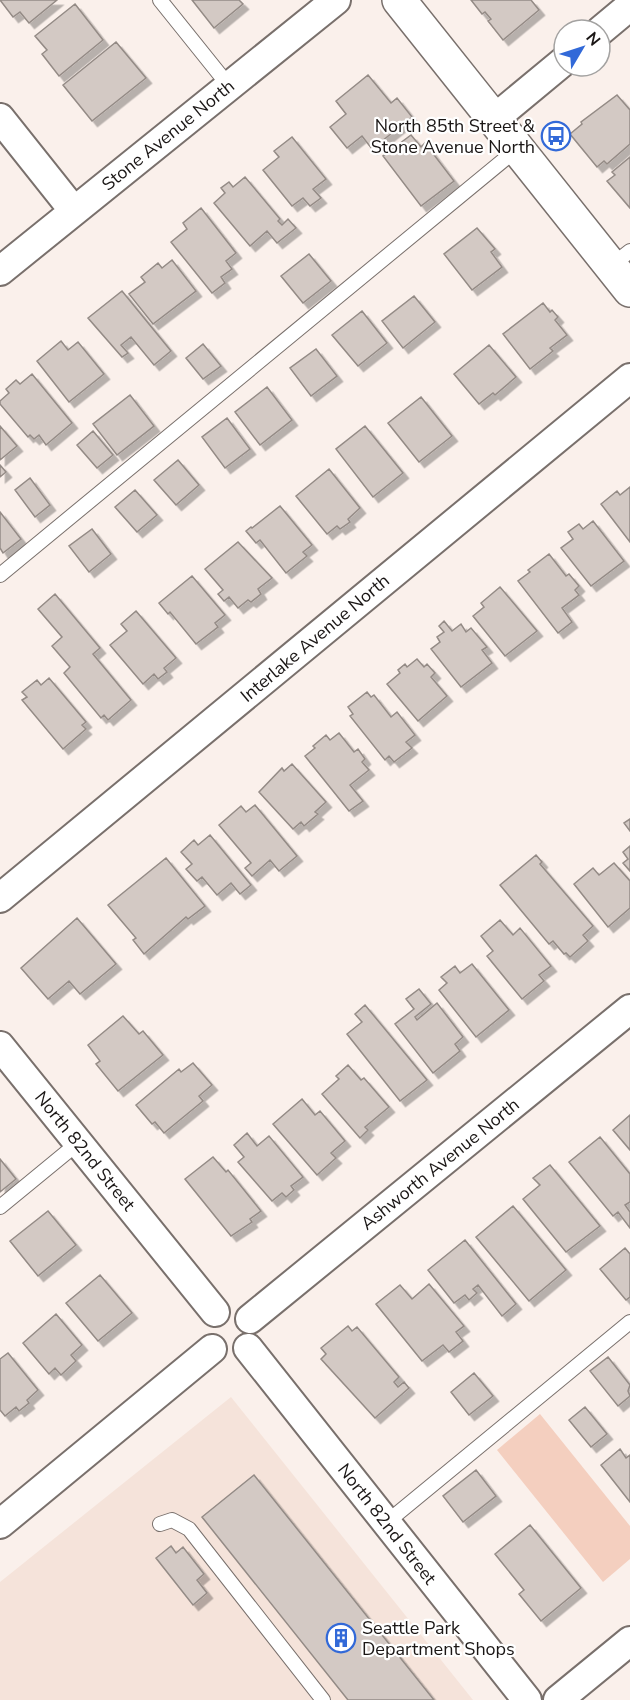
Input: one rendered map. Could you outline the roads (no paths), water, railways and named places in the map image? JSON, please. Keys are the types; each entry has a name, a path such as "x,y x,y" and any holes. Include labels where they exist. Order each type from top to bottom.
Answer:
{"main road":[{"path":"399,0 517,148 624,269"}],"street":[{"name":"Stone Avenue North","path":"0,271 336,0"},
{"path":"612,21 630,6"},
{"path":"494,119 552,71"},
{"path":"0,118 74,211"},
{"name":"Interlake Avenue North","path":"0,898 630,378"},
{"name":"Ashworth Avenue North","path":"250,1319 630,1009"},
{"name":"North 82nd Street","path":"0,1046 215,1312"},
{"path":"231,1308 238,1309 250,1319 254,1334 248,1348 235,1356 227,1357 212,1349 205,1335 206,1326 215,1312 231,1308"},
{"name":"North 82nd Street","path":"248,1348 527,1700"},
{"path":"0,1524 212,1349"},
{"path":"558,1700 630,1641"}],"lane":[{"path":"160,0 229,86"},
{"path":"0,575 517,148"},
{"path":"0,1207 78,1143"},
{"path":"386,1523 630,1322"},
{"path":"160,1524 172,1520 189,1529 323,1700"}],"place":[{"name":"North 85th Street & Stone Avenue North","path":"556,136"},
{"name":"Seattle Park Department Shops","path":"341,1638"}]}
